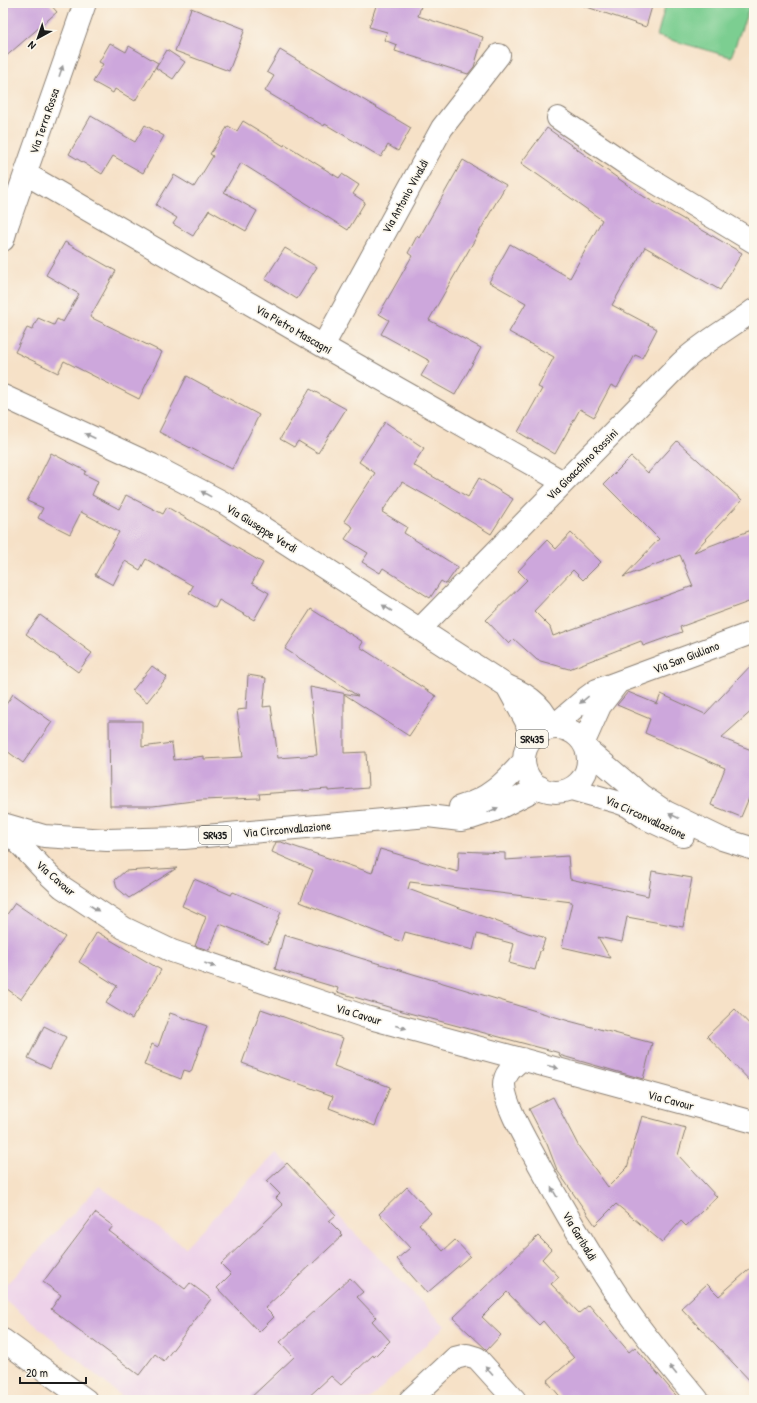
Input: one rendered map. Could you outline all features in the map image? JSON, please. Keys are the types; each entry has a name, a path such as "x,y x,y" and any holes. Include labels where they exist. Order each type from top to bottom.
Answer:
{"street":[{"name":"Via Terra Rossa","path":"3,240 85,3"},
{"name":"Via Antonio Vivaldi","path":"323,346 442,128 499,55"},
{"path":"558,118 640,174 754,242"},
{"name":"Via Pietro Mascagni","path":"26,174 323,346 564,482"},
{"name":"Via Gioacchino Rossini","path":"420,629 690,354 730,328 754,310"},
{"name":"Via Giuseppe Verdi","path":"3,396 152,466 226,504 507,686 519,691 536,703 546,714 551,728"},
{"name":"Via San Giuliano","path":"551,728 592,694 603,688 754,632"},
{"path":"571,789 581,781 585,775 588,763 585,746 600,706 618,683"},
{"name":"Via Giuseppe Verdi","path":"507,686 526,721 531,740"},
{"name":"SR435","path":"531,740 540,732 551,728"},
{"name":"Via Circonvallazione","path":"551,728 559,728 573,732 585,746 642,796 666,812 722,839 754,849"},
{"name":"Via Circonvallazione","path":"3,825 44,836 107,840 144,840 184,838 428,816 464,806 488,796 504,783 524,761 527,746 531,740"},
{"name":"SR435","path":"524,761 525,768 530,779 540,787"},
{"name":"Via Circonvallazione","path":"428,816 461,820 495,810 540,787 556,792 571,789 628,806 646,819 683,836 706,841 722,839"},
{"name":"Via Cavour","path":"3,825 46,872 62,887 124,928 172,952 366,1017 754,1122"},
{"name":"Via Garibaldi","path":"522,1059 508,1071 504,1084 506,1095 522,1134 554,1192 606,1278 631,1315 698,1400"},
{"path":"3,1340 86,1400"},
{"path":"410,1400 455,1358 467,1355 477,1358 515,1400"}],"shaded area":[{"path":"276,1152 445,1326 369,1400 126,1400 3,1298 3,1288 99,1186 185,1247"}],"green space":[{"path":"666,3 751,3 731,57 657,36"}],"building":[{"path":"3,3 49,3 57,12 3,59"},
{"path":"377,3 422,3 418,16 483,37 474,67 468,74 395,51 397,45 384,40 387,32 369,27"},
{"path":"584,3 653,3 646,27 584,6"},
{"path":"191,8 245,29 229,71 175,51"},
{"path":"110,43 126,52 129,46 158,63 135,101 115,89 113,93 93,82 103,64 99,62"},
{"path":"167,50 185,62 173,79 156,68"},
{"path":"280,50 411,128 398,151 388,145 381,157 325,124 324,126 265,91 274,76 267,72"},
{"path":"91,116 135,142 145,125 164,136 143,173 113,156 102,174 69,154"},
{"path":"243,121 284,146 285,144 339,178 342,174 359,185 353,194 365,202 348,230 241,163 224,192 257,211 246,231 209,210 193,236 173,224 177,218 156,205 174,175 194,187 213,156 210,154 228,126 237,131"},
{"path":"547,128 643,196 742,253 720,290 645,247 612,305 657,329 642,358 635,355 617,388 611,385 594,417 580,409 555,454 518,432 542,389 538,387 554,357 509,332 526,303 489,282 510,244 570,278 602,220 521,163"},
{"path":"463,160 506,185 429,320 481,348 455,395 421,376 430,361 381,334 389,320 379,314 412,256 408,253 417,236 419,238"},
{"path":"65,242 116,271 90,317 162,352 139,399 64,361 58,373 15,352 27,328 32,330 38,318 54,325 57,319 63,322 79,294 46,275"},
{"path":"285,248 317,267 297,299 265,279"},
{"path":"187,376 259,415 232,469 159,432"},
{"path":"310,389 346,409 318,453 298,441 294,447 280,439"},
{"path":"385,422 424,448 413,465 468,497 479,478 513,499 491,534 434,499 402,482 382,512 407,527 404,533 458,567 446,584 441,581 430,598 383,568 380,573 362,562 368,553 345,539 353,527 344,521 375,473 359,462"},
{"path":"677,441 742,500 694,552 754,529 754,600 680,627 682,632 643,646 641,641 569,669 537,660 514,639 509,644 486,620 527,580 518,571 547,540 556,549 571,533 601,562 583,580 573,570 534,611 550,627 553,636 693,586 680,555 623,577 659,539 604,484 631,457 648,473"},
{"path":"51,453 86,471 84,474 98,481 92,495 119,509 126,495 163,514 167,507 263,563 252,583 269,593 254,620 219,600 215,608 189,593 193,586 146,559 140,570 125,561 113,585 95,575 119,532 81,512 70,534 38,518 43,508 27,501"},
{"path":"311,609 363,642 360,647 436,696 409,736 344,694 344,753 366,752 368,788 328,791 328,789 259,794 260,798 201,800 153,806 110,806 109,721 142,721 142,747 172,743 174,760 204,756 204,759 243,757 237,710 246,709 248,675 266,678 263,707 271,706 278,758 317,755 310,687 358,696 285,649"},
{"path":"40,615 92,653 78,672 26,634"},
{"path":"754,662 754,709 721,738 754,751 754,800 749,798 741,817 711,805 725,768 645,733 650,719 617,705 628,692 657,704 661,694 705,714"},
{"path":"152,666 167,677 147,702 132,691"},
{"path":"13,694 52,722 23,763 3,748 3,709"},
{"path":"276,842 281,842 372,873 380,849 458,872 459,851 505,853 505,860 568,856 570,879 648,896 652,871 692,878 683,927 627,917 622,942 598,937 610,958 562,947 572,902 410,882 408,889 528,933 543,937 545,939 535,970 509,963 514,944 477,934 473,950 405,932 402,942 300,902 313,870 272,852"},
{"path":"177,868 129,898 117,888 115,880 125,871"},
{"path":"194,879 231,895 233,892 281,912 268,944 220,924 209,950 195,946 206,917 182,906"},
{"path":"15,903 65,937 21,999 3,986 3,920"},
{"path":"97,932 161,970 132,1019 106,1003 117,986 79,962"},
{"path":"284,935 569,1021 652,1043 643,1079 559,1055 560,1053 409,1013 337,992 338,988 275,969"},
{"path":"261,1009 343,1038 334,1066 390,1087 375,1126 329,1108 333,1096 242,1063"},
{"path":"735,1009 754,1029 754,1085 707,1036"},
{"path":"170,1013 207,1026 191,1072 184,1070 181,1079 144,1065 152,1044 158,1047"},
{"path":"44,1026 66,1037 50,1069 28,1058"},
{"path":"553,1097 579,1147 608,1187 627,1168 642,1116 686,1128 678,1155 717,1197 686,1226 681,1221 662,1242 616,1204 595,1225 557,1170 547,1144 529,1109"},
{"path":"287,1163 336,1215 329,1221 343,1235 265,1308 274,1317 259,1332 217,1288 231,1274 221,1264 283,1205 276,1198 280,1194 267,1181"},
{"path":"407,1187 431,1213 419,1224 443,1251 455,1240 470,1256 427,1293 397,1259 410,1248 379,1214"},
{"path":"95,1213 113,1226 109,1231 185,1289 190,1283 211,1299 164,1361 155,1354 139,1375 51,1309 61,1295 43,1282"},
{"path":"538,1236 551,1249 542,1259 559,1277 551,1284 579,1313 589,1305 629,1352 635,1347 680,1400 563,1400 547,1381 574,1358 543,1321 539,1325 507,1292 482,1317 501,1335 487,1350 453,1318"},
{"path":"754,1265 754,1385 681,1308 707,1284 719,1296"},
{"path":"350,1278 363,1292 357,1297 376,1317 372,1321 390,1341 374,1357 373,1355 341,1385 331,1376 305,1400 248,1400 294,1357 280,1342"}]}
